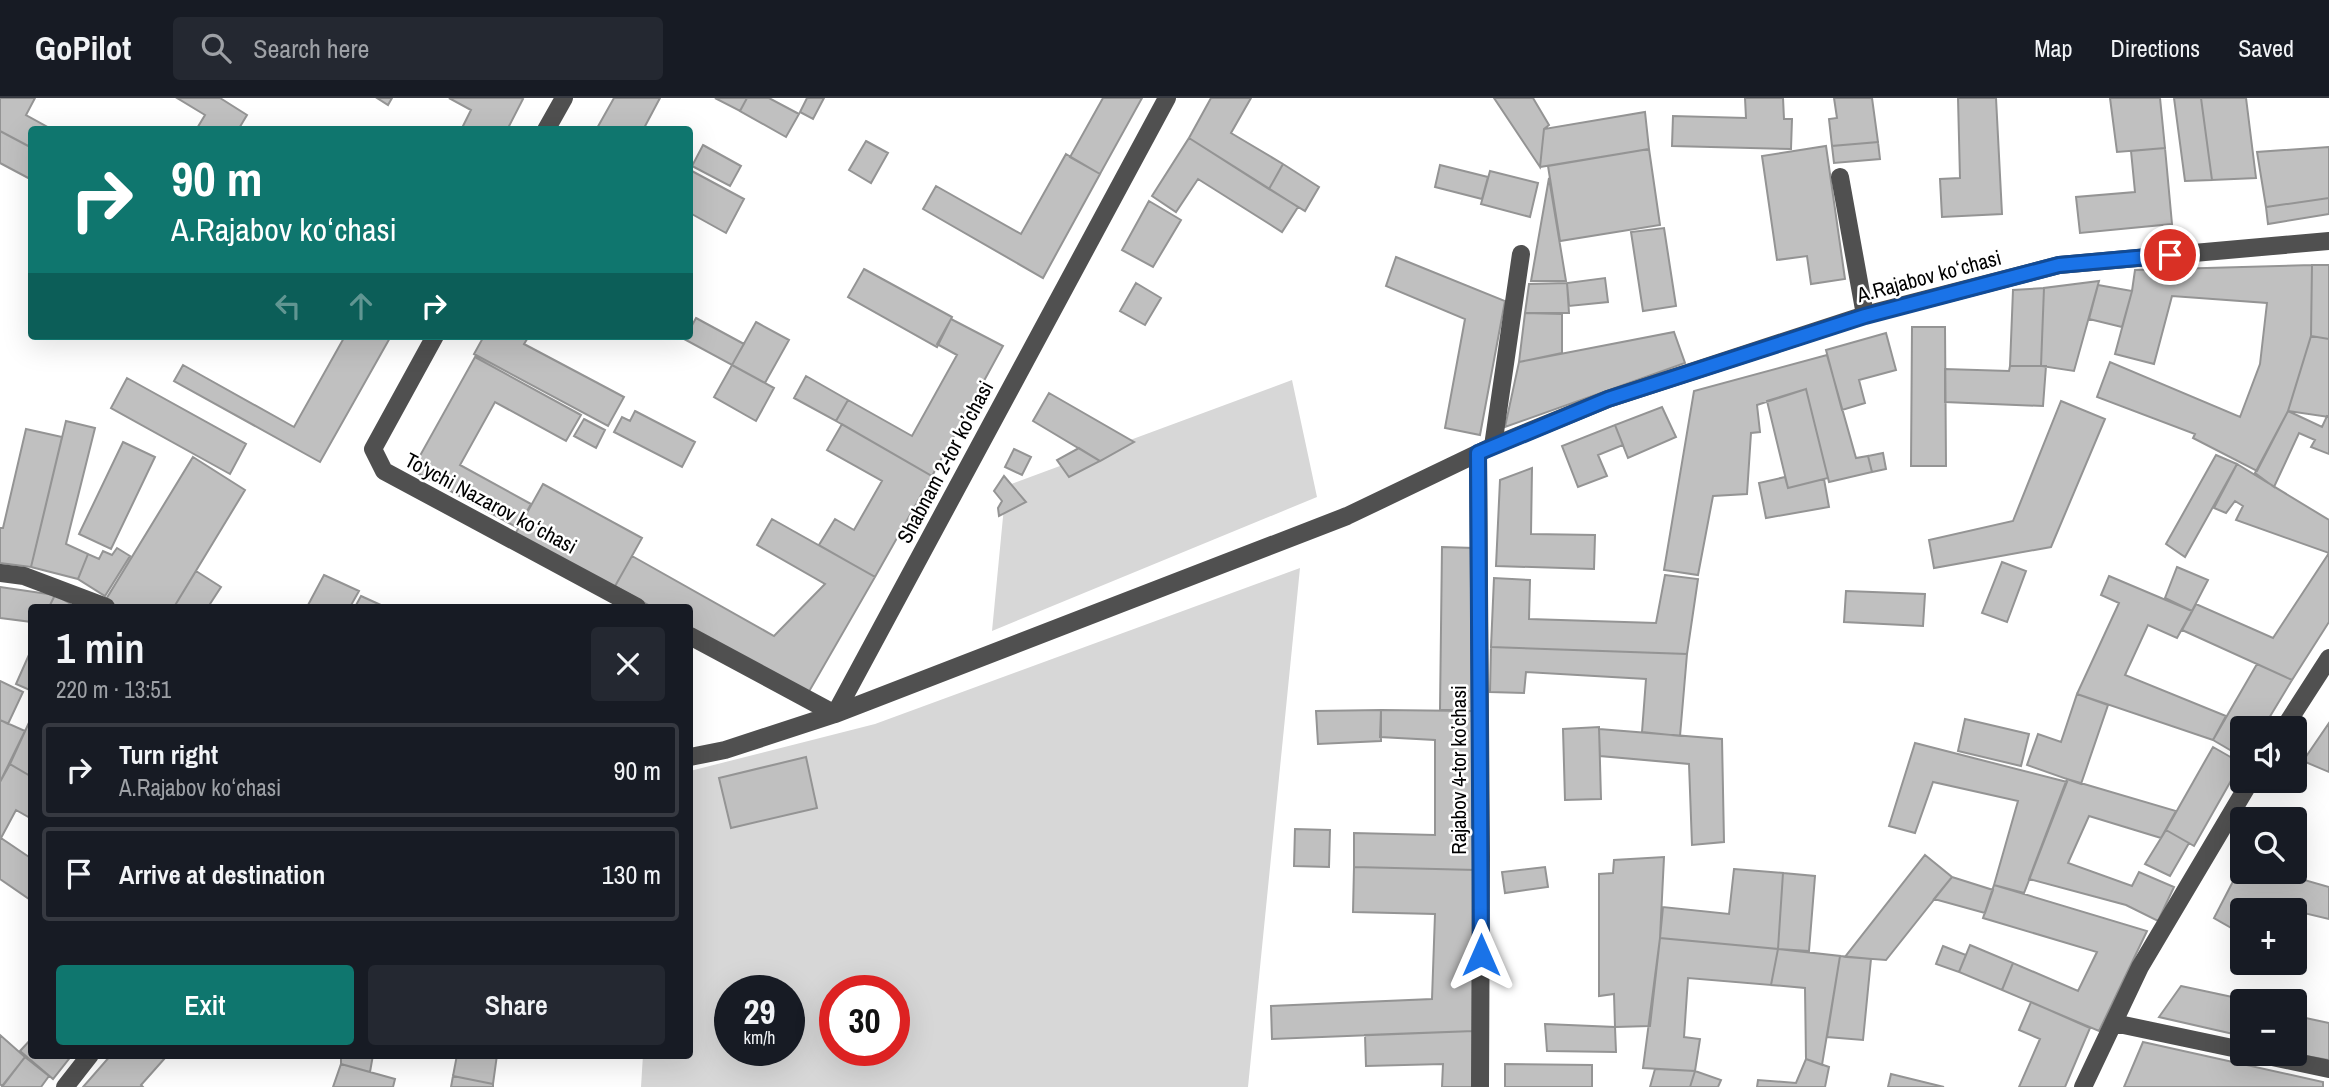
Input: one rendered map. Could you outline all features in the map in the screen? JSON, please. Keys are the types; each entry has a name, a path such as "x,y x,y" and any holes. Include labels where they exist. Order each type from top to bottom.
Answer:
{"street":[{"path":"549,126 564,98"},
{"name":"Shabnam 2-tor koʼchasi","path":"835,715 1167,98"},
{"path":"1840,177 1865,316"},
{"name":"A.Rajabov koʻchasi","path":"835,715 1347,516 1485,450 1608,399 1865,316 2059,265 2329,241"},
{"name":"Rajabov 4-tor koʼchasi","path":"1480,1087 1485,450 1521,254"},
{"name":"To'ychi Nazarov koʻchasi","path":"433,340 373,449 384,471 631,604"},
{"path":"0,573 24,576 98,604"},
{"path":"693,638 835,715"},
{"path":"2292,716 2326,668"},
{"path":"693,756 725,750 835,715"},
{"path":"2083,1087 2140,967 2243,793"},
{"path":"2114,1023 2230,1047"},
{"path":"65,1087 87,1059"},
{"path":"2307,1064 2329,1069"}],"shaded area":[{"path":"1292,380 1317,497 992,631 1006,486"},
{"path":"1300,568 1248,1087 641,1087 643,1059 693,1059 693,770 875,724"}],"building":[{"path":"0,98 35,98 26,115 46,126 28,126 28,146 0,131"},
{"path":"177,98 220,98 247,115 240,126 198,126 205,115"},
{"path":"377,98 392,98 388,105"},
{"path":"449,98 523,99 509,126 463,126 471,110"},
{"path":"614,98 660,98 645,126 598,126"},
{"path":"715,98 747,98 740,111"},
{"path":"747,98 769,98 799,114 786,137 740,111"},
{"path":"807,98 824,98 813,119 800,112"},
{"path":"1103,98 1142,98 1100,174 1070,157"},
{"path":"1211,98 1251,98 1231,133 1283,164 1269,189 1189,138"},
{"path":"1494,98 1533,98 1549,125 1544,129 1540,167"},
{"path":"1745,98 1783,98 1784,119 1792,119 1791,149 1672,146 1673,116 1746,118"},
{"path":"1834,98 1872,98 1878,142 1832,146 1829,119 1837,118"},
{"path":"1958,98 1996,98 2002,214 1942,217 1940,179 1960,178"},
{"path":"2110,98 2160,98 2165,148 2117,152"},
{"path":"2174,98 2201,98 2212,180 2185,181"},
{"path":"2201,98 2246,98 2256,178 2212,180"},
{"path":"1645,112 1649,149 1540,167 1544,129"},
{"path":"0,131 28,146 28,178 0,163"},
{"path":"1189,138 1298,207 1282,232 1198,179 1176,212 1152,196"},
{"path":"866,141 888,153 871,183 849,170"},
{"path":"1878,142 1880,159 1834,163 1832,146"},
{"path":"703,145 741,166 730,186 693,164"},
{"path":"1826,146 1845,279 1811,284 1807,256 1777,260 1762,156"},
{"path":"2329,147 2329,198 2266,207 2257,152"},
{"path":"2165,148 2172,224 2080,233 2076,197 2135,192 2131,151"},
{"path":"1649,149 1660,225 1560,241 1548,166"},
{"path":"1066,154 1100,174 1043,278 923,209 936,186 1021,234"},
{"path":"1283,164 1319,187 1305,211 1269,189"},
{"path":"1440,165 1488,177 1482,199 1435,187"},
{"path":"1490,171 1538,183 1530,217 1481,204"},
{"path":"693,172 744,199 726,233 693,215"},
{"path":"1549,178 1566,281 1531,281"},
{"path":"2329,198 2329,214 2268,224 2266,207"},
{"path":"1149,201 1181,220 1153,267 1122,250"},
{"path":"1664,228 1676,306 1643,311 1631,232"},
{"path":"1396,257 1505,301 1480,435 1445,428 1465,319 1386,286"},
{"path":"2312,265 2329,265 2329,339 2311,336"},
{"path":"2312,265 2311,336 2288,411 2257,471 2193,438 2195,434 2097,397 2110,362 2240,417 2260,364 2267,303 2172,296 2154,364 2115,354 2135,270"},
{"path":"864,269 952,317 937,347 848,297"},
{"path":"1605,278 1608,302 1569,306 1567,283"},
{"path":"2099,281 2074,371 2041,366 2044,288"},
{"path":"1136,283 1161,298 1145,325 1120,311"},
{"path":"1567,283 1569,313 1525,313 1529,284"},
{"path":"2098,285 2132,291 2122,327 2089,319"},
{"path":"2044,288 2041,366 2010,366 2013,290"},
{"path":"1525,313 1562,314 1562,353 1519,362"},
{"path":"696,318 744,344 732,365 686,340 693,340 693,324"},
{"path":"951,319 1003,346 932,476 836,421 848,400 912,436 957,355 937,344"},
{"path":"756,322 789,340 765,383 732,365"},
{"path":"1912,327 1945,327 1946,466 1911,466"},
{"path":"1674,332 1685,363 1505,427 1519,362"},
{"path":"1886,333 1896,370 1859,380 1865,403 1842,410 1826,350"},
{"path":"2311,336 2329,339 2329,417 2288,411"},
{"path":"343,340 389,340 320,462 174,381 183,365 294,427"},
{"path":"482,340 526,340 524,344 624,397 608,426 474,354"},
{"path":"1827,355 1856,458 1868,456 1872,472 1829,482 1806,389 1757,405 1760,432 1751,433 1747,494 1713,496 1698,575 1664,570 1694,391"},
{"path":"475,357 581,415 566,441 495,402 460,465 531,504 518,528 412,470"},
{"path":"732,365 774,388 756,421 714,397"},
{"path":"2010,366 2046,366 2043,406 1945,402 1945,369 2009,371"},
{"path":"806,376 848,400 836,421 794,398"},
{"path":"127,378 246,444 230,474 111,408"},
{"path":"1806,389 1828,478 1788,488 1767,401"},
{"path":"1049,393 1134,442 1100,461 1033,421"},
{"path":"2061,401 2105,419 2051,547 1934,568 1929,540 2013,521"},
{"path":"1662,407 1676,437 1628,458 1615,425"},
{"path":"635,411 695,442 682,467 614,432 622,417 630,421"},
{"path":"2288,411 2322,427 2327,416 2329,417 2329,454 2311,447 2315,440 2299,433 2274,487 2255,473"},
{"path":"584,419 605,430 596,448 574,436"},
{"path":"66,421 95,428 66,544 88,554 78,579 31,567"},
{"path":"842,424 932,476 875,577 819,545 835,519 854,530 882,481 827,450"},
{"path":"1615,425 1623,445 1598,455 1607,476 1578,487 1562,446"},
{"path":"26,429 62,437 31,567 0,563 0,528 3,528"},
{"path":"123,442 155,457 111,549 79,534"},
{"path":"1079,448 1100,461 1069,477 1057,460"},
{"path":"1014,449 1031,457 1022,475 1005,467"},
{"path":"1883,453 1886,469 1872,472 1868,456"},
{"path":"2216,455 2237,464 2185,557 2166,544"},
{"path":"193,457 245,490 176,604 110,604 105,601"},
{"path":"2237,464 2329,520 2329,553 2236,520 2243,506 2235,501 2226,513 2214,508"},
{"path":"1532,468 1531,534 1595,535 1594,569 1496,566 1500,480"},
{"path":"1004,476 1026,502 999,516 998,508 1002,501 994,491"},
{"path":"1785,477 1788,488 1824,479 1829,507 1766,518 1759,483"},
{"path":"543,484 642,538 613,590 514,536"},
{"path":"772,519 875,577 807,695 693,630 693,604 647,604 615,586 632,556 774,636 825,584 757,545"},
{"path":"1442,547 1474,548 1472,711 1440,710"},
{"path":"117,548 130,556 105,596 78,579 88,554 99,559 103,551 112,555"},
{"path":"2329,553 2329,622 2292,680 2182,630 2196,604 2273,638"},
{"path":"2002,562 2026,571 2007,622 1982,613"},
{"path":"2177,567 2208,580 2192,611 2165,598"},
{"path":"196,571 221,587 210,604 176,604"},
{"path":"324,575 359,591 352,604 309,604"},
{"path":"1665,575 1698,579 1687,654 1491,647 1494,578 1530,580 1529,619 1656,623"},
{"path":"2109,576 2192,611 2177,638 2148,625 2125,675 2226,716 2213,740 2077,694 2119,603 2101,595"},
{"path":"0,587 55,595 50,604 28,604 28,622 0,618"},
{"path":"1846,591 1925,594 1923,626 1844,622"},
{"path":"55,595 71,604 50,604"},
{"path":"361,596 379,604 357,604"},
{"path":"1491,647 1687,654 1680,736 1642,732 1646,679 1526,672 1524,693 1490,692"},
{"path":"28,657 28,689 16,684"},
{"path":"2257,664 2292,680 2270,716 2230,716 2230,750 2213,740"},
{"path":"0,681 23,692 8,724 0,720"},
{"path":"2077,694 2108,705 2081,784 2027,765 2038,734 2061,742"},
{"path":"1381,710 1381,741 1318,744 1316,711"},
{"path":"1381,710 1472,711 1476,870 1354,867 1354,833 1435,835 1435,740 1380,737"},
{"path":"1965,719 2029,734 2021,766 1958,751"},
{"path":"0,720 25,731 0,782"},
{"path":"2329,723 2329,772 2307,763 2307,755"},
{"path":"28,725 28,775 10,764"},
{"path":"1599,727 1601,799 1565,800 1563,729"},
{"path":"1599,729 1722,739 1724,842 1692,845 1689,764 1600,756"},
{"path":"1915,743 2067,782 2024,893 1994,885 2018,801 1933,782 1915,833 1889,826"},
{"path":"2213,747 2230,757 2230,782 2194,846 2166,830"},
{"path":"806,757 817,808 731,828 719,778"},
{"path":"10,764 28,775 28,817 16,810 1,838 28,856 28,898 0,879 0,782"},
{"path":"2067,779 2176,811 2161,838 2089,816 2068,863 2132,886 2139,872 2174,887 2158,921 2126,905 2029,879"},
{"path":"1295,829 1330,830 1329,867 1294,866"},
{"path":"2166,830 2189,843 2170,876 2145,864"},
{"path":"1925,855 1952,877 1886,960 1845,957"},
{"path":"1664,857 1660,938 1650,1026 1615,1027 1614,994 1599,996 1599,874 1613,873 1614,860"},
{"path":"1354,867 1476,870 1473,1031 1272,1039 1271,1006 1432,999 1435,914 1353,912"},
{"path":"1545,867 1548,887 1505,893 1502,872"},
{"path":"1734,869 1783,873 1778,949 1660,938 1663,907 1729,914"},
{"path":"1783,873 1815,876 1809,951 1778,949"},
{"path":"1952,877 1993,890 1985,913 1934,899"},
{"path":"2307,881 2329,887 2329,919 2307,914 2307,898 2230,898 2230,927 2214,918 2232,884 2307,884"},
{"path":"1994,885 2147,931 2099,1031 2002,990 2013,963 2078,991 2097,952 1983,918"},
{"path":"1660,938 1778,949 1771,985 1688,978 1684,1037 1700,1039 1695,1071 1643,1068"},
{"path":"1970,945 2013,963 2002,990 1959,972"},
{"path":"1943,946 1966,955 1959,972 1936,964"},
{"path":"1778,949 1840,956 1822,1065 1806,1059 1805,988 1771,985"},
{"path":"1840,956 1871,959 1863,1040 1827,1037"},
{"path":"2181,986 2230,996 2230,1033 2159,1017"},
{"path":"2031,1002 2090,1028 2065,1087 2019,1087 2040,1039 2019,1030"},
{"path":"2307,1018 2329,1023 2329,1060 2307,1056"},
{"path":"1545,1024 1615,1027 1616,1052 1547,1051"},
{"path":"1473,1031 1473,1087 1442,1087 1443,1064 1366,1066 1365,1035"},
{"path":"0,1035 25,1057 2,1086 0,1084"},
{"path":"28,1042 28,1058 20,1051"},
{"path":"2143,1042 2230,1061 2230,1066 2251,1066 2323,1082 2323,1087 2124,1087"},
{"path":"25,1057 49,1076 41,1087 2,1087"},
{"path":"29,1059 69,1059 53,1079"},
{"path":"108,1059 164,1059 141,1085 143,1087 83,1087"},
{"path":"341,1059 372,1059 370,1072 341,1064"},
{"path":"456,1059 496,1059 493,1084 453,1076"},
{"path":"1806,1059 1829,1067 1825,1087 1757,1087 1758,1080 1796,1083"},
{"path":"341,1064 395,1079 393,1087 333,1087"},
{"path":"1505,1064 1592,1065 1592,1087 1505,1087"},
{"path":"1655,1069 1695,1071 1690,1087 1650,1087"},
{"path":"1695,1071 1721,1080 1718,1087 1690,1087"},
{"path":"1891,1074 1944,1087 1888,1087"},
{"path":"453,1076 493,1084 493,1087 451,1087"}],"route":[{"path":"1481,955 1478,453 1608,399 1865,316 2059,265 2170,255"}]}
